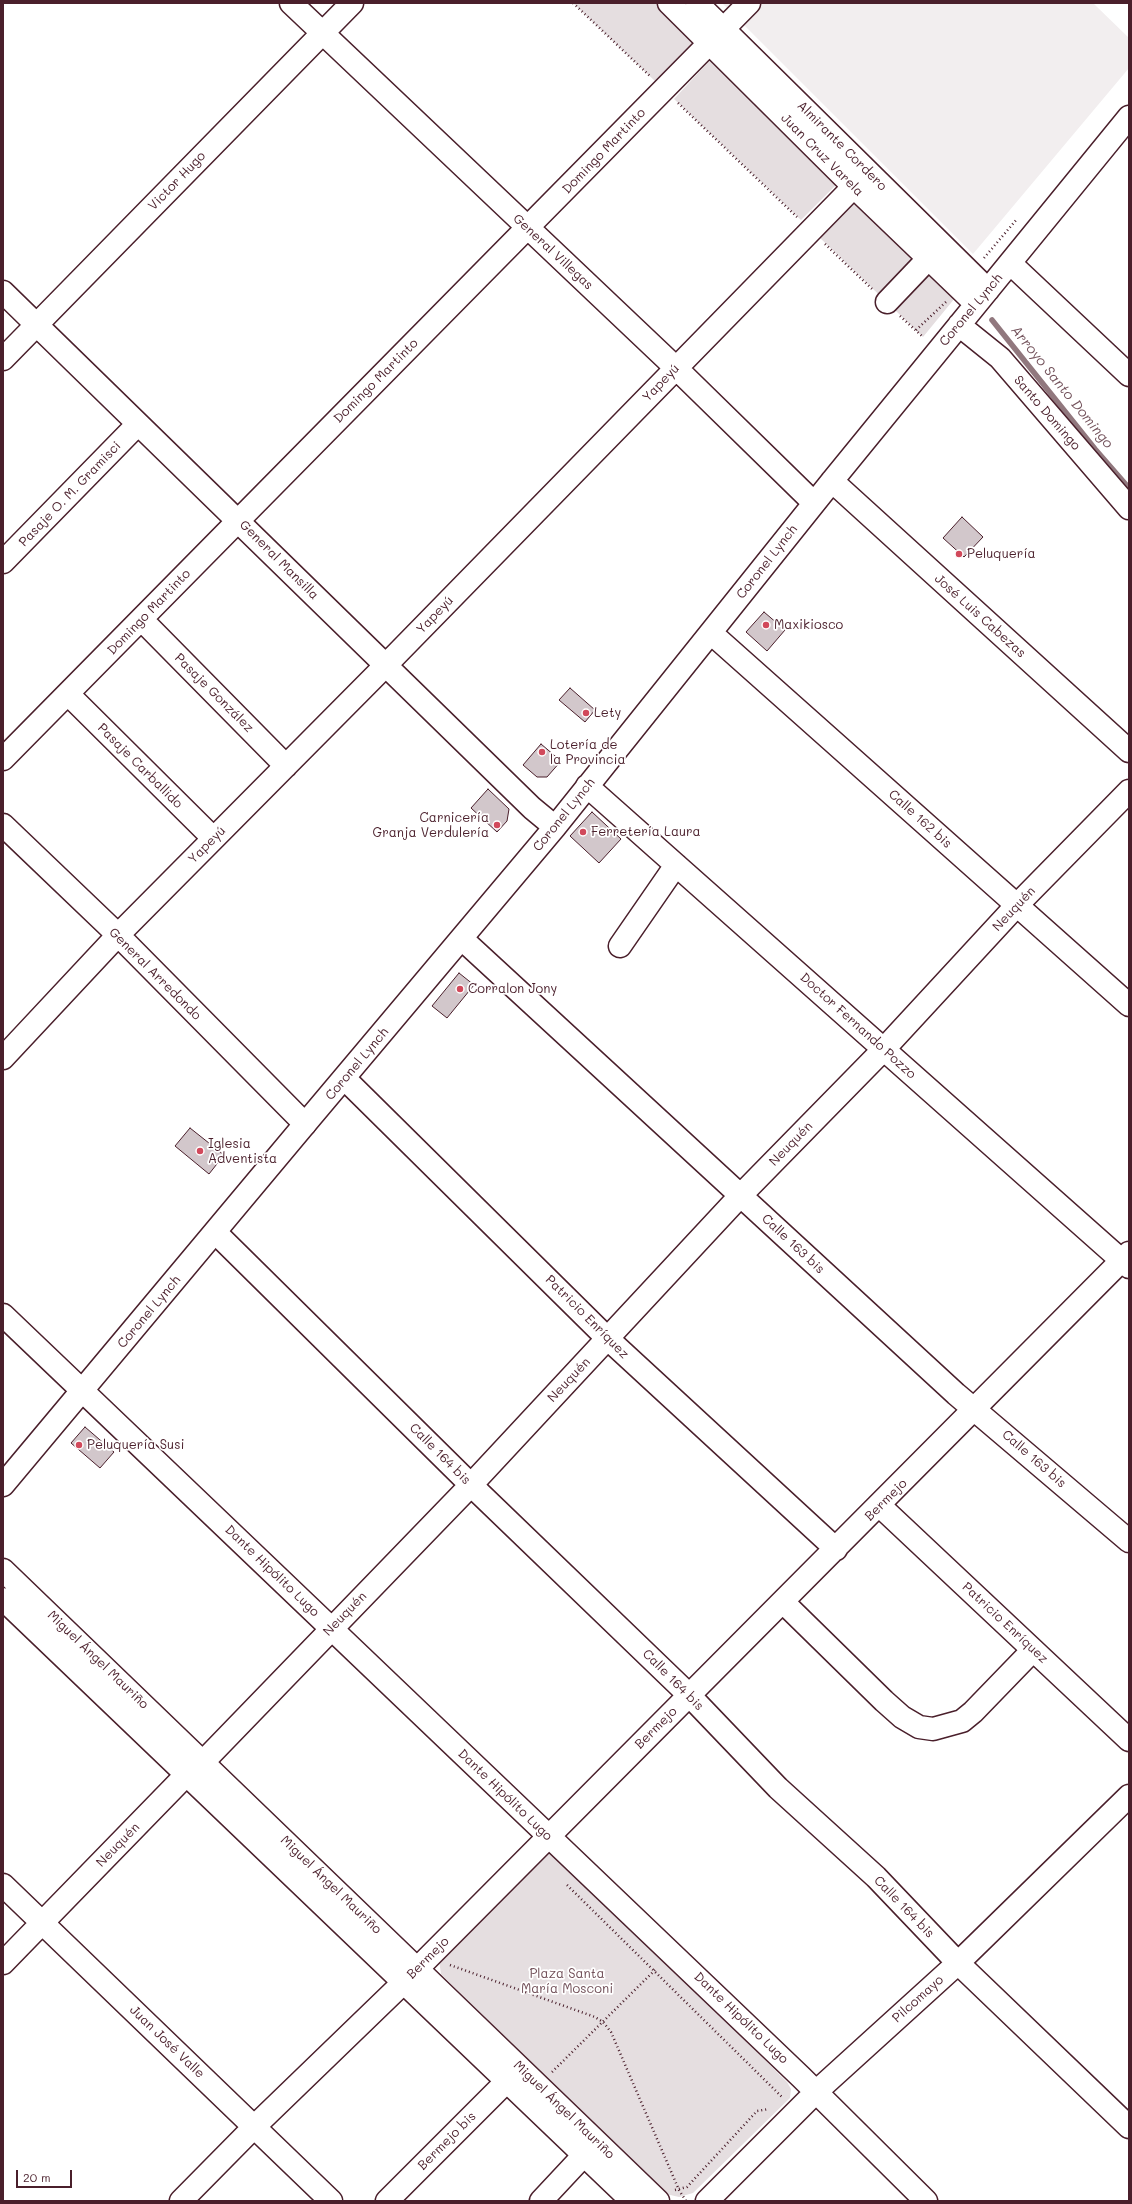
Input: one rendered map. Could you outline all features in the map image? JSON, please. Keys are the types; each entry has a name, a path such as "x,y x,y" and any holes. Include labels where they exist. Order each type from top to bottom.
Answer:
{"street":[{"name":"General Villegas","path":"291,3 676,368 814,503"},
{"name":"Victor Hugo","path":"3,359 352,3"},
{"name":"Juan Cruz Varela","path":"669,3 717,36 860,179 928,260 982,297"},
{"path":"697,3 717,36"},
{"name":"Domingo Martinto","path":"3,759 142,620 238,520 749,3"},
{"name":"Coronel Lynch","path":"3,1485 84,1391 306,1124 462,940 555,827 832,480 1129,117"},
{"name":"Yapeyú","path":"3,1058 118,935 386,666 860,179"},
{"name":"Almirante Cordero","path":"860,179 982,297"},
{"path":"887,302 928,260"},
{"path":"1010,263 1129,375"},
{"name":"General Mansilla","path":"3,292 137,425 238,520 532,808 555,827"},
{"name":"Santo Domingo","path":"959,325 1000,358 1129,508"},
{"name":"Pasaje O. M. Gramisci","path":"3,562 137,425"},
{"name":"José Luis Cabezas","path":"832,480 1129,751"},
{"name":"Pasaje González","path":"142,620 286,766"},
{"name":"Calle 162 bis","path":"711,633 1129,1005"},
{"name":"Pasaje Carballido","path":"68,694 213,838"},
{"name":"Doctor Fernando Pozzo","path":"587,786 884,1049 1127,1260"},
{"name":"Neuquén","path":"3,1964 42,1922 195,1768 471,1485 740,1196 884,1049 1017,905 1129,791"},
{"name":"General Arredondo","path":"3,825 118,935 306,1124"},
{"path":"620,946 676,865"},
{"name":"Calle 163 bis","path":"462,940 950,1389 975,1408 1129,1541"},
{"name":"Patricio Enríquez","path":"345,1079 607,1338 836,1549"},
{"name":"Calle 164 bis","path":"216,1233 471,1485 689,1695 778,1788 876,1877 958,1963 1129,2127"},
{"name":"Bermejo","path":"181,2201 255,2126 411,1975 689,1695 880,1506 975,1408 1127,1260"},
{"name":"Dante Hipólito Lugo","path":"3,1315 548,1837 809,2084 926,2201"},
{"name":"Patricio Enríquez","path":"880,1506 1129,1740"},
{"name":"Miguel Ángel Mauriño","path":"3,1570 195,1768 411,1975 507,2081 632,2201"},
{"name":"Miguel Ángel Mauriño","path":"3,1599 195,1768"},
{"path":"783,1602 884,1701 902,1717 919,1727 933,1729 962,1721 973,1712 1033,1650"},
{"name":"Pilcomayo","path":"707,2201 786,2105 809,2084 958,1963 1129,1796"},
{"name":"Juan José Valle","path":"3,1885 255,2126 330,2201"},
{"name":"Miguel Ángel Mauriño","path":"411,1975 546,2074 664,2194"},
{"name":"Bermejo bis","path":"387,2201 507,2081"},
{"path":"541,2201 584,2155"}],"path":[{"path":"573,3 937,351"},
{"path":"564,1881 786,2105 796,2082 809,2084"},
{"path":"546,2074 603,2022 672,1953"},
{"path":"446,1969 446,1964 457,1966 595,2017 603,2022 611,2032 679,2190 686,2201"},
{"path":"546,2074 558,2077"},
{"path":"664,2194 687,2187 757,2111 774,2108"}],"shaded area":[{"path":"722,3 1093,3 1129,38 1129,68 973,254"}],"green space":[{"path":"573,3 659,3 697,41 656,82"},
{"path":"714,56 839,182 801,220 674,99"},
{"path":"858,200 955,298 923,337 819,237"},
{"name":"Plaza Santa María Mosconi","path":"548,1850 555,1851 787,2082 791,2089 790,2098 693,2193 679,2197 666,2194 441,1974 439,1960"}],"building":[{"path":"962,517 983,537 964,557 943,538"},
{"path":"764,612 785,630 767,651 746,632"},
{"path":"570,688 595,710 585,722 559,700"},
{"name":"Lotería de la Provincia","path":"541,744 561,761 547,777 537,777 523,765"},
{"path":"488,789 509,809 507,821 497,832 471,808"},
{"path":"592,812 621,839 599,863 570,836"},
{"path":"459,973 474,985 447,1018 432,1006"},
{"name":"Iglesia Adventista","path":"190,1128 224,1155 209,1174 175,1146"},
{"path":"85,1427 114,1452 100,1468 71,1443"}],"waterway":[{"name":"Arroyo Santo Domingo","path":"992,320 1095,449 1129,488"}],"place":[{"name":"Peluquería","path":"959,554"},
{"name":"Maxikiosco","path":"766,625"},
{"name":"Lety","path":"586,713"},
{"name":"Lotería de la Provincia","path":"542,752"},
{"name":"Carnicería Granja Verdulería","path":"497,825"},
{"name":"Ferretería Laura","path":"583,832"},
{"name":"Corralon Jony","path":"460,989"},
{"name":"Iglesia Adventista","path":"200,1151"},
{"name":"Peluquería Susi","path":"79,1445"}]}
